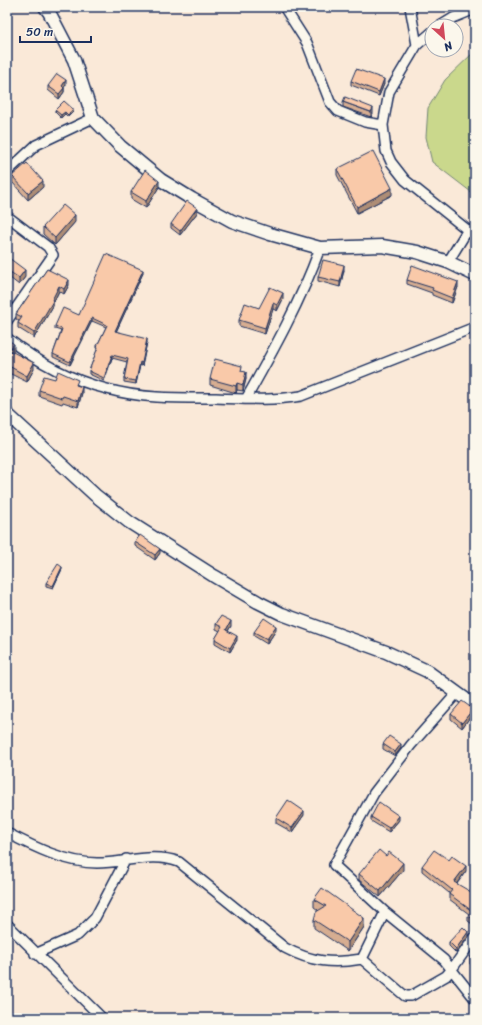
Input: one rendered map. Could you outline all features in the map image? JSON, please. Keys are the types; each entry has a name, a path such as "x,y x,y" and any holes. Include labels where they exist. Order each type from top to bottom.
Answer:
{"street":[{"path":"45,7 74,60 93,118 120,146 155,175 192,199 232,221 270,234 320,248 382,246 417,252 448,262 475,275"},
{"path":"284,7 306,43 330,102 338,111 365,122 383,125"},
{"path":"410,7 417,45"},
{"path":"453,18 475,8"},
{"path":"424,39 417,45 389,92 383,125 386,151 398,172 405,180 471,233 448,262"},
{"path":"7,172 36,145 93,118"},
{"path":"7,216 48,247 53,255 7,321"},
{"path":"246,399 273,351 312,269 320,248"},
{"path":"7,338 46,364 82,381 107,389 160,397 279,400 300,396 475,327"},
{"path":"7,414 77,476 95,495 129,522 214,576 258,602 282,614 386,652 427,671 475,706"},
{"path":"456,693 411,745 374,793 334,865 386,912 444,960 475,999"},
{"path":"7,833 30,845 76,861 98,863 126,859 160,857 179,862 279,943 295,953 323,962 342,962 362,959 405,996 411,996 446,976 452,970 475,937"},
{"path":"36,954 78,935 96,918 126,859"},
{"path":"362,959 386,912"},
{"path":"7,924 102,1018"}],"green space":[{"path":"475,51 475,195 432,162 426,137 428,108 445,80"}],"building":[{"path":"356,69 384,79 379,92 351,81"},
{"path":"57,74 66,80 62,86 64,88 59,94 48,86"},
{"path":"345,97 373,108 371,112 343,102"},
{"path":"64,101 73,109 68,115 65,112 61,115 55,110"},
{"path":"373,151 392,188 357,207 337,169"},
{"path":"27,163 43,181 28,193 12,176"},
{"path":"145,170 159,181 146,201 131,192"},
{"path":"187,201 197,208 180,231 171,224"},
{"path":"63,205 75,215 55,238 43,227"},
{"path":"106,254 143,270 115,331 147,339 142,363 140,362 136,381 124,379 128,359 112,355 104,378 89,371 98,347 97,346 107,325 92,318 70,362 53,354 62,329 55,326 63,308 79,315"},
{"path":"9,258 25,270 19,278 10,272 7,276 7,261"},
{"path":"323,260 344,265 340,282 318,277"},
{"path":"412,265 458,282 452,298 432,290 433,288 407,280"},
{"path":"47,269 69,280 64,289 59,286 52,300 53,301 34,333 18,323 22,317 16,314"},
{"path":"270,287 283,293 277,305 273,303 265,328 239,320 245,303 259,308"},
{"path":"7,339 14,344 9,350 34,363 27,376 7,365"},
{"path":"215,359 242,366 241,371 246,372 243,385 237,383 236,386 210,379"},
{"path":"58,371 78,380 76,385 82,387 78,401 63,396 62,398 39,390 44,376 55,379"},
{"path":"140,535 160,549 155,555 135,542"},
{"path":"58,564 62,567 53,586 46,583"},
{"path":"221,616 231,621 226,630 237,636 230,648 215,639 222,627 216,624"},
{"path":"264,618 276,626 267,639 254,632"},
{"path":"462,701 473,709 462,723 451,714"},
{"path":"389,736 401,744 395,752 383,744"},
{"path":"288,800 304,811 292,828 276,818"},
{"path":"379,802 399,816 389,828 371,817"},
{"path":"379,850 386,856 389,852 403,863 380,891 359,874"},
{"path":"434,850 449,860 452,856 466,866 454,882 471,892 475,899 475,920 468,916 472,911 449,894 452,890 422,866"},
{"path":"322,888 364,918 348,942 314,920 316,912 326,906 314,899"},
{"path":"463,927 468,932 456,949 449,942"},
{"path":"475,950 475,962 470,958"}]}
